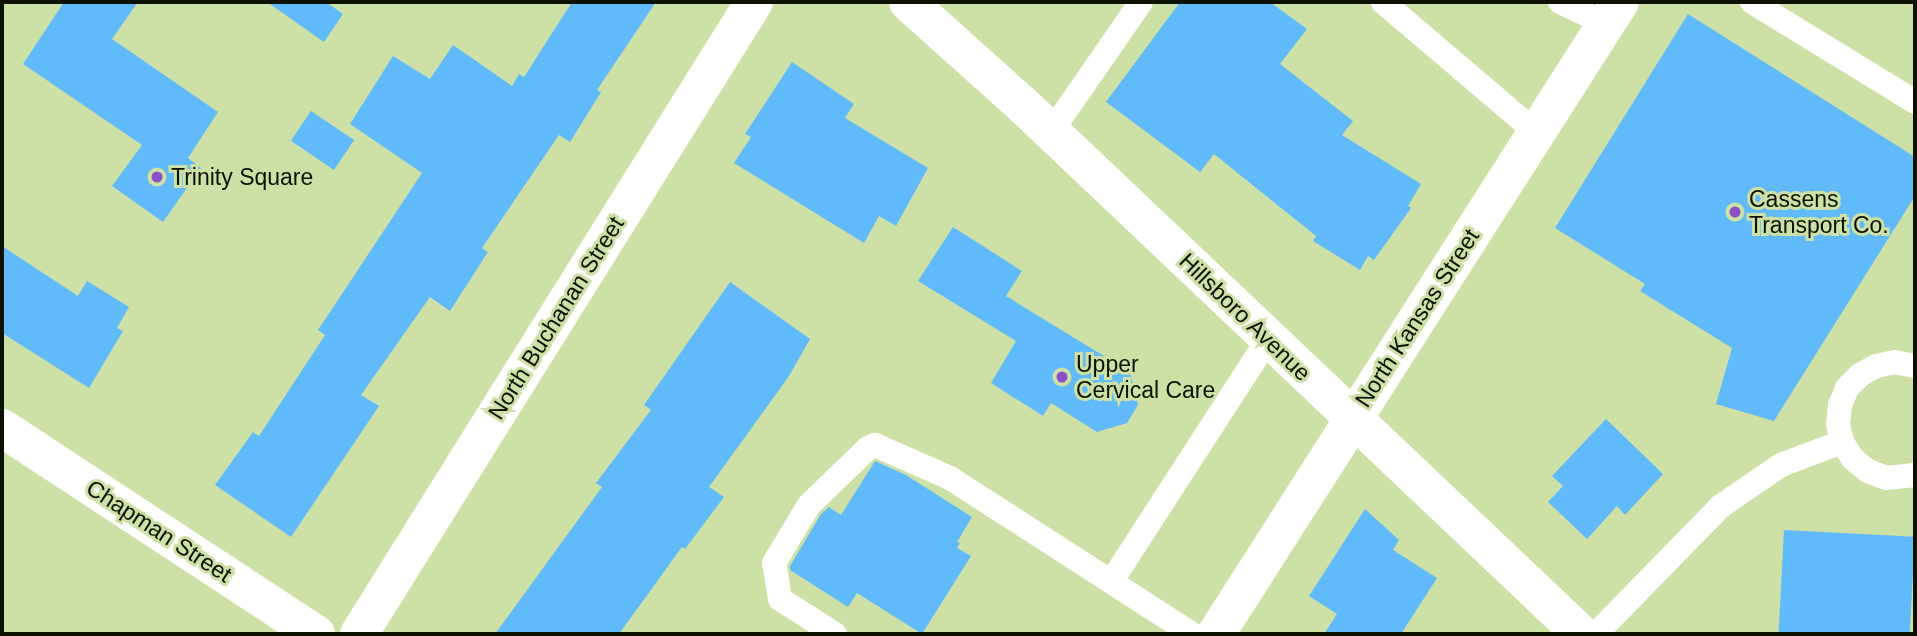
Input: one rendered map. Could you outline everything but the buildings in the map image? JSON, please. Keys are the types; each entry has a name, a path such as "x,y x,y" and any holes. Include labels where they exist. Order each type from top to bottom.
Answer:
{"street":[{"name":"North Buchanan Street","path":"359,634 754,2"},
{"name":"Hillsboro Avenue","path":"908,2 1051,132 1581,634"},
{"name":"North Kansas Street","path":"1216,634 1613,13"},
{"name":"Chapman Street","path":"2,428 316,634"}],"lane":[{"path":"1051,132 1141,2"},
{"path":"1383,2 1536,132"},
{"path":"1560,2 1613,13"},
{"path":"1752,2 1915,102"},
{"path":"1111,582 1268,339"},
{"path":"1915,366 1895,362 1876,366 1860,374 1847,388 1840,405 1838,424 1842,442 1853,459 1868,471 1886,478 1915,475"},
{"path":"1596,634 1721,506 1781,465 1842,442"},
{"path":"835,634 780,599 774,563 809,505 868,448 875,445 950,478 1192,634"}],"place":[{"name":"Trinity Square","path":"157,177"},
{"name":"Cassens Transport Co.","path":"1735,212"},
{"name":"Upper Cervical Care","path":"1062,377"}]}
